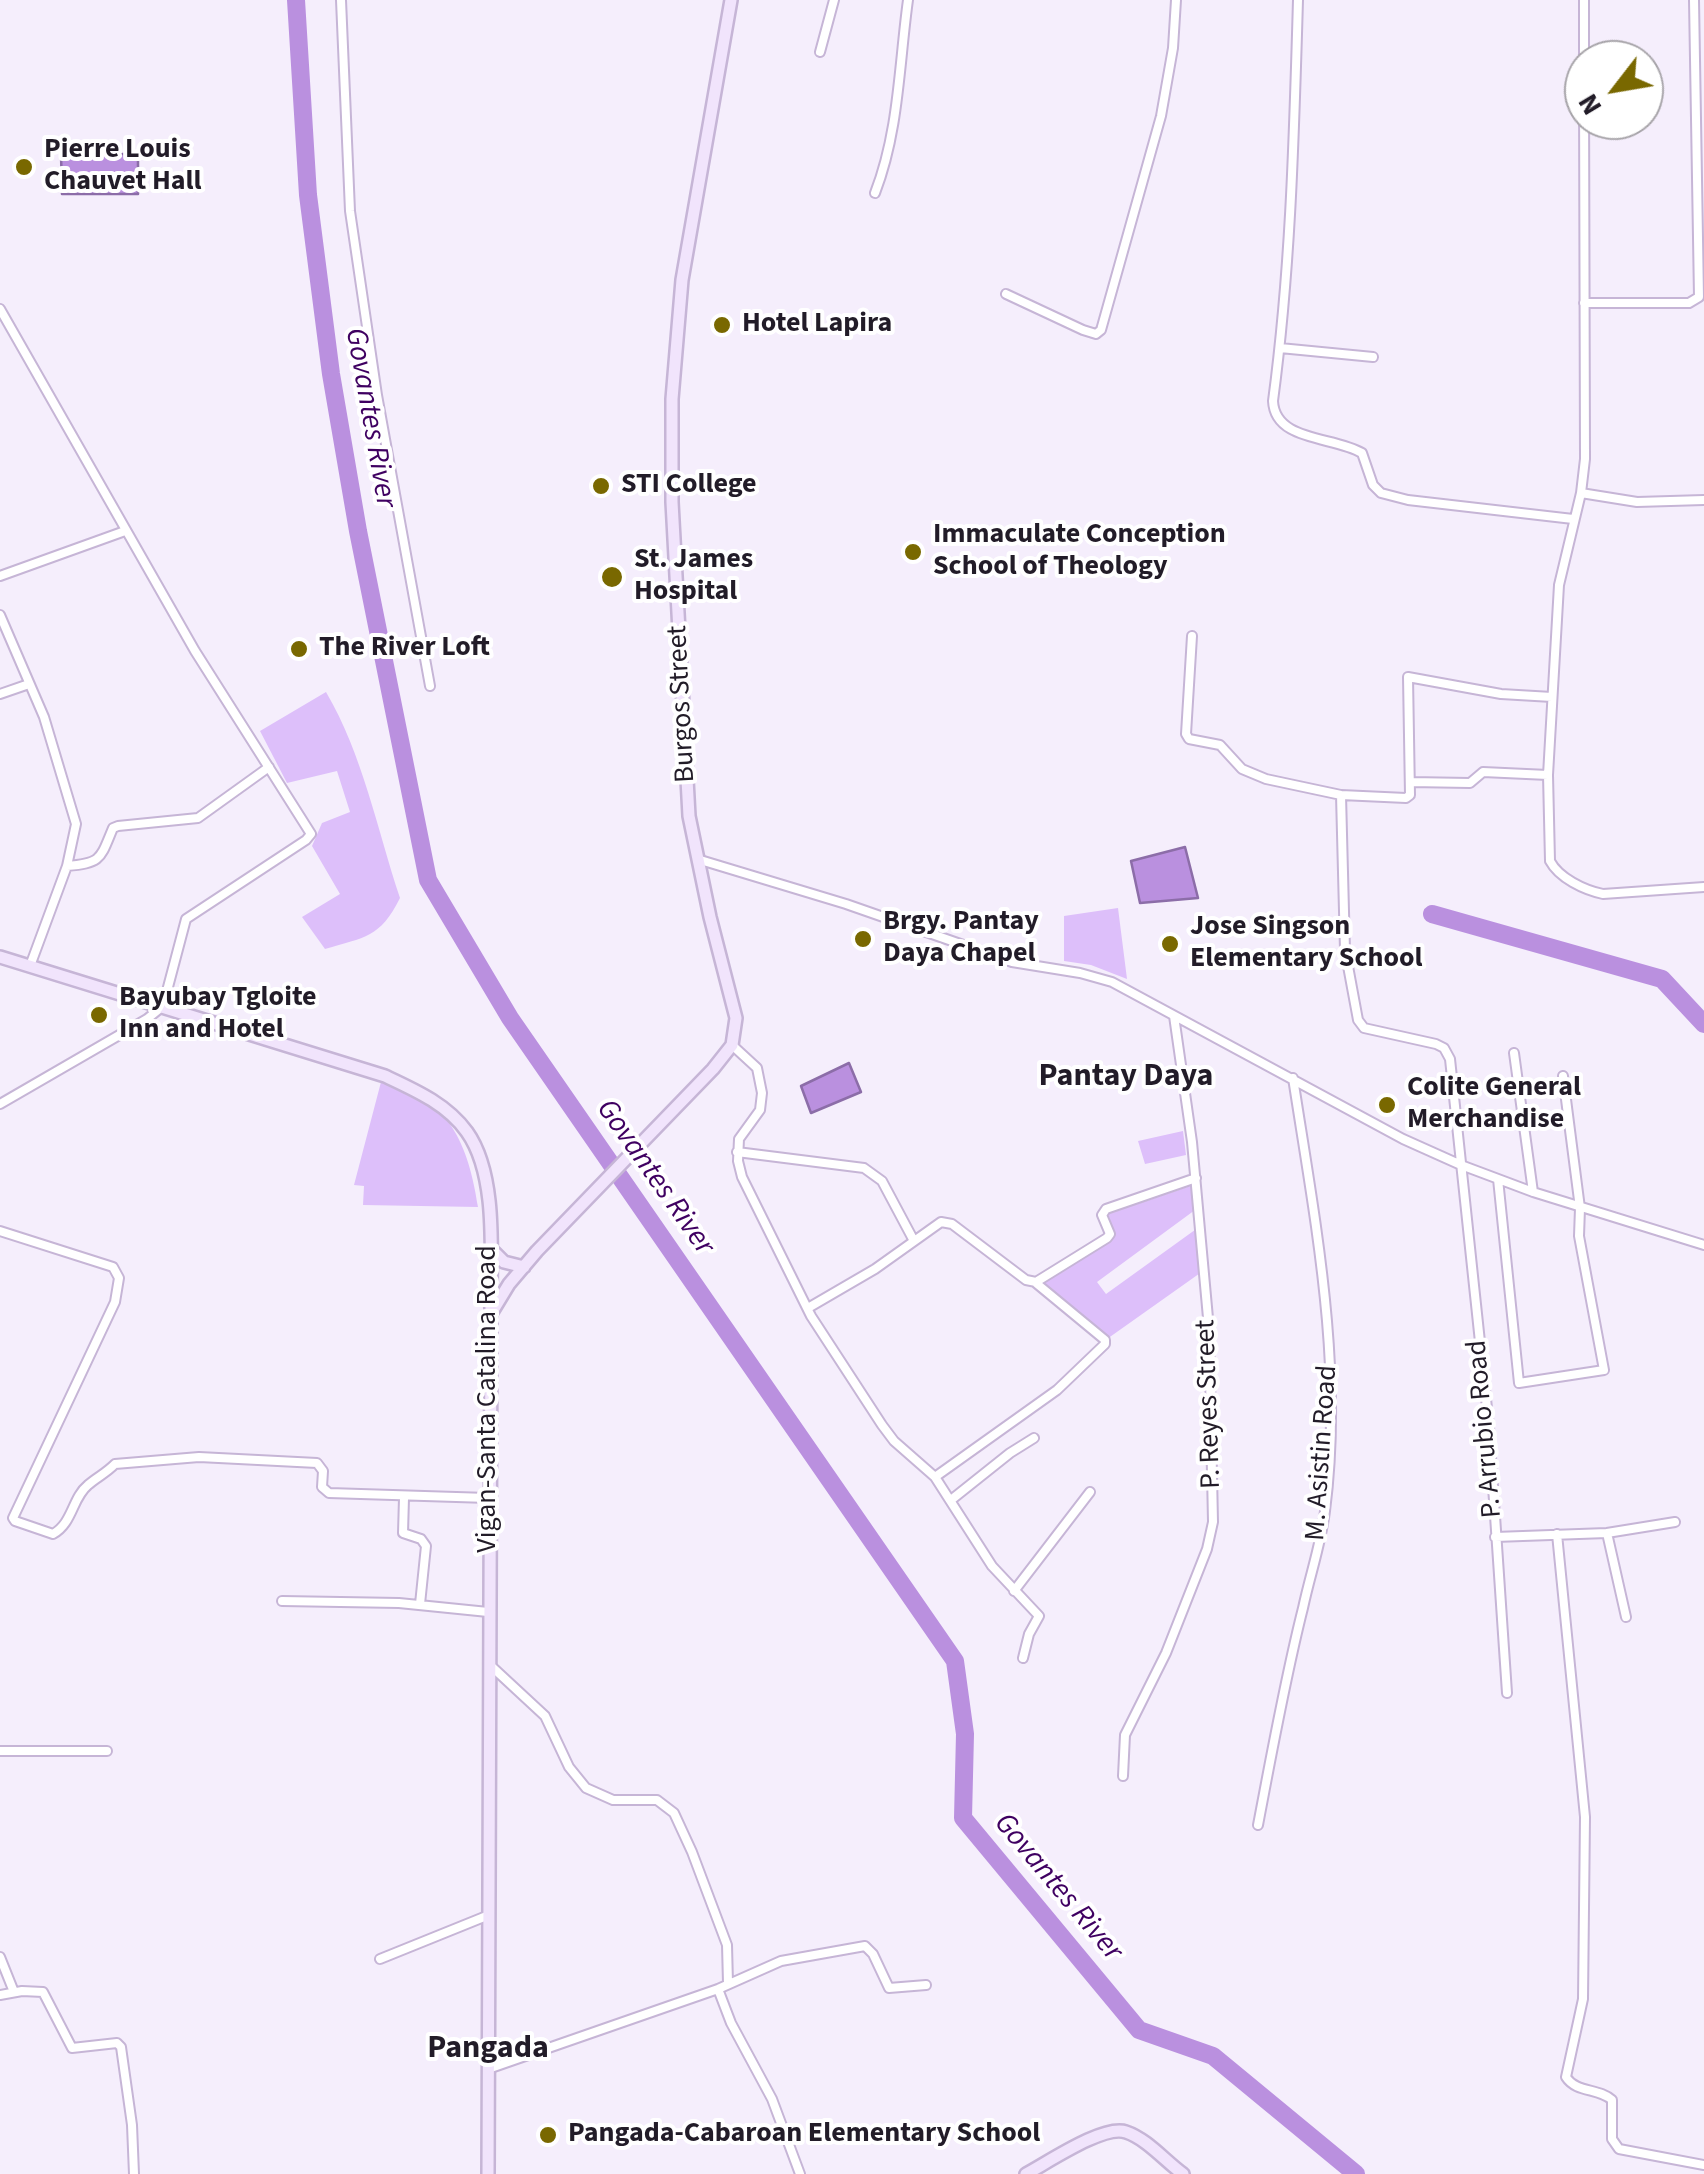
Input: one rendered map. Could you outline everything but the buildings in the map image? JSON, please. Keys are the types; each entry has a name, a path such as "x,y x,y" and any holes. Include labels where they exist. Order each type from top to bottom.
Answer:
{"main road":[{"name":"Burgos Street","path":"731,0 682,280 672,399 672,502 685,777 697,859 736,1018 732,1045"},
{"name":"Vigan-Santa Catalina Road","path":"0,958 385,1076 425,1094 467,1132 478,1154 488,1195 491,1314 488,2174"},
{"path":"491,1314 524,1266 732,1045"},
{"path":"490,1248 504,1262 524,1266"},
{"path":"1026,2174 1117,2130 1134,2136 1183,2174"}],"street":[{"path":"341,0 350,211 430,686"},
{"path":"820,52 834,0"},
{"path":"874,192 892,134 908,0"},
{"path":"1006,294 1083,330 1096,334 1102,330 1161,116 1173,48 1176,0"},
{"path":"1298,0 1293,201 1273,401 1279,421 1291,430 1362,453 1372,485 1381,493 1408,500 1573,519"},
{"path":"1584,0 1584,40"},
{"path":"1584,302 1689,303 1699,296 1694,0"},
{"path":"1584,140 1585,460 1582,493 1559,585 1548,775 1550,861 1555,871 1602,894 1704,887"},
{"path":"0,309 194,651 310,831 310,836 186,919 163,1006 130,1030 0,1104"},
{"path":"1280,348 1373,356"},
{"path":"1582,493 1637,502 1704,500"},
{"path":"0,576 125,531"},
{"path":"0,615 44,717 75,813 74,842 67,866 30,966"},
{"path":"1192,636 1186,734 1189,739 1220,745 1242,769 1266,778 1340,795 1410,795 1408,676 1501,694 1552,698"},
{"path":"0,694 29,684"},
{"path":"67,866 90,864 100,858 118,826 198,818 269,767"},
{"path":"1410,782 1470,783 1482,772 1548,775"},
{"name":"P. Arrubio Road","path":"1340,795 1345,950 1358,1020 1364,1028 1436,1044 1448,1053 1458,1109 1489,1427 1507,1693"},
{"path":"697,859 846,904 1012,962 1098,976 1461,1165 1580,1208 1704,1245"},
{"name":"P. Reyes Street","path":"1123,1776 1125,1735 1166,1653 1212,1530 1209,1330 1196,1178 1174,1016"},
{"path":"732,1045 759,1072 762,1093 760,1110 742,1133 738,1152 749,1193 824,1340 894,1441 935,1477 992,1566 1039,1619 1023,1658"},
{"path":"1514,1052 1533,1192"},
{"path":"1498,1179 1519,1383 1604,1370 1580,1246 1580,1208 1563,1076"},
{"name":"M. Asistin Road","path":"1258,1824 1326,1509 1331,1420 1328,1328 1294,1078"},
{"path":"738,1152 864,1168 882,1181 914,1240"},
{"path":"1036,1282 1107,1238 1110,1234 1102,1215 1106,1209 1196,1178"},
{"path":"808,1308 875,1269 938,1223 948,1223 1026,1280 1036,1282 1105,1340 1057,1390 935,1477"},
{"path":"0,1231 113,1266 119,1278 114,1302 14,1521 53,1534 63,1528 86,1486 102,1478 115,1464 199,1456 317,1463 322,1467 322,1487 329,1493 488,1498"},
{"path":"951,1500 1034,1438"},
{"path":"1014,1591 1090,1492"},
{"path":"404,1498 403,1532 421,1539 426,1546 420,1604"},
{"path":"1495,1536 1607,1533 1675,1522"},
{"path":"1607,1533 1626,1617"},
{"path":"1558,1534 1585,1802 1583,1999 1566,2077 1574,2086 1612,2100 1612,2139 1616,2148 1704,2165"},
{"path":"282,1601 420,1604 488,1612"},
{"path":"489,1664 545,1716 569,1767 586,1788 613,1800 657,1800 674,1813 722,1930 729,1958 728,1984"},
{"path":"0,1750 107,1751"},
{"path":"380,1959 489,1916"},
{"path":"488,2069 718,1989 781,1961 864,1946 873,1954 889,1988 926,1985"},
{"path":"0,1957 14,1992"},
{"path":"718,1989 772,2100 800,2174"},
{"path":"0,1995 42,1992 72,2048 116,2043 121,2047 132,2125 134,2174"}],"shaded area":[{"path":"61,154 138,154 138,194 62,194"},
{"path":"326,692 360,767 400,898 378,929 325,949 302,917 340,894 312,846 322,823 350,812 337,771 287,783 260,731"},
{"path":"1185,847 1198,898 1140,903 1131,861"},
{"path":"1118,908 1127,979 1091,965 1064,961 1064,916"},
{"path":"849,1063 861,1092 811,1113 801,1086"},
{"path":"381,1082 424,1098 452,1126 469,1164 478,1207 363,1205 364,1186 354,1185"},
{"path":"1183,1131 1186,1155 1145,1164 1138,1141"},
{"path":"1193,1185 1195,1210 1097,1282 1106,1294 1199,1227 1203,1271 1107,1339 1044,1283 1115,1236 1108,1214"}],"waterway":[{"name":"Govantes River","path":"296,0 308,195 331,374 358,531 428,880 510,1018 955,1661 965,1734 963,1818 1139,2030 1213,2056 1356,2174"},
{"path":"1432,914 1662,979 1704,1024"}],"place":[{"name":"Pierre Louis Chauvet Hall","path":"24,167"},
{"name":"Hotel Lapira","path":"722,325"},
{"name":"STI College","path":"601,486"},
{"name":"Immaculate Conception School of Theology","path":"913,552"},
{"name":"St. James Hospital","path":"612,577"},
{"name":"The River Loft","path":"299,649"},
{"name":"Brgy. Pantay Daya Chapel","path":"863,939"},
{"name":"Jose Singson Elementary School","path":"1170,944"},
{"name":"Bayubay Tgloite Inn and Hotel","path":"99,1015"},
{"name":"Colite General Merchandise","path":"1387,1105"},
{"name":"Pangada-Cabaroan Elementary School","path":"548,2135"}],"district":[{"name":"Pantay Daya","path":"1126,1078"},
{"name":"Pangada","path":"488,2050"}]}
